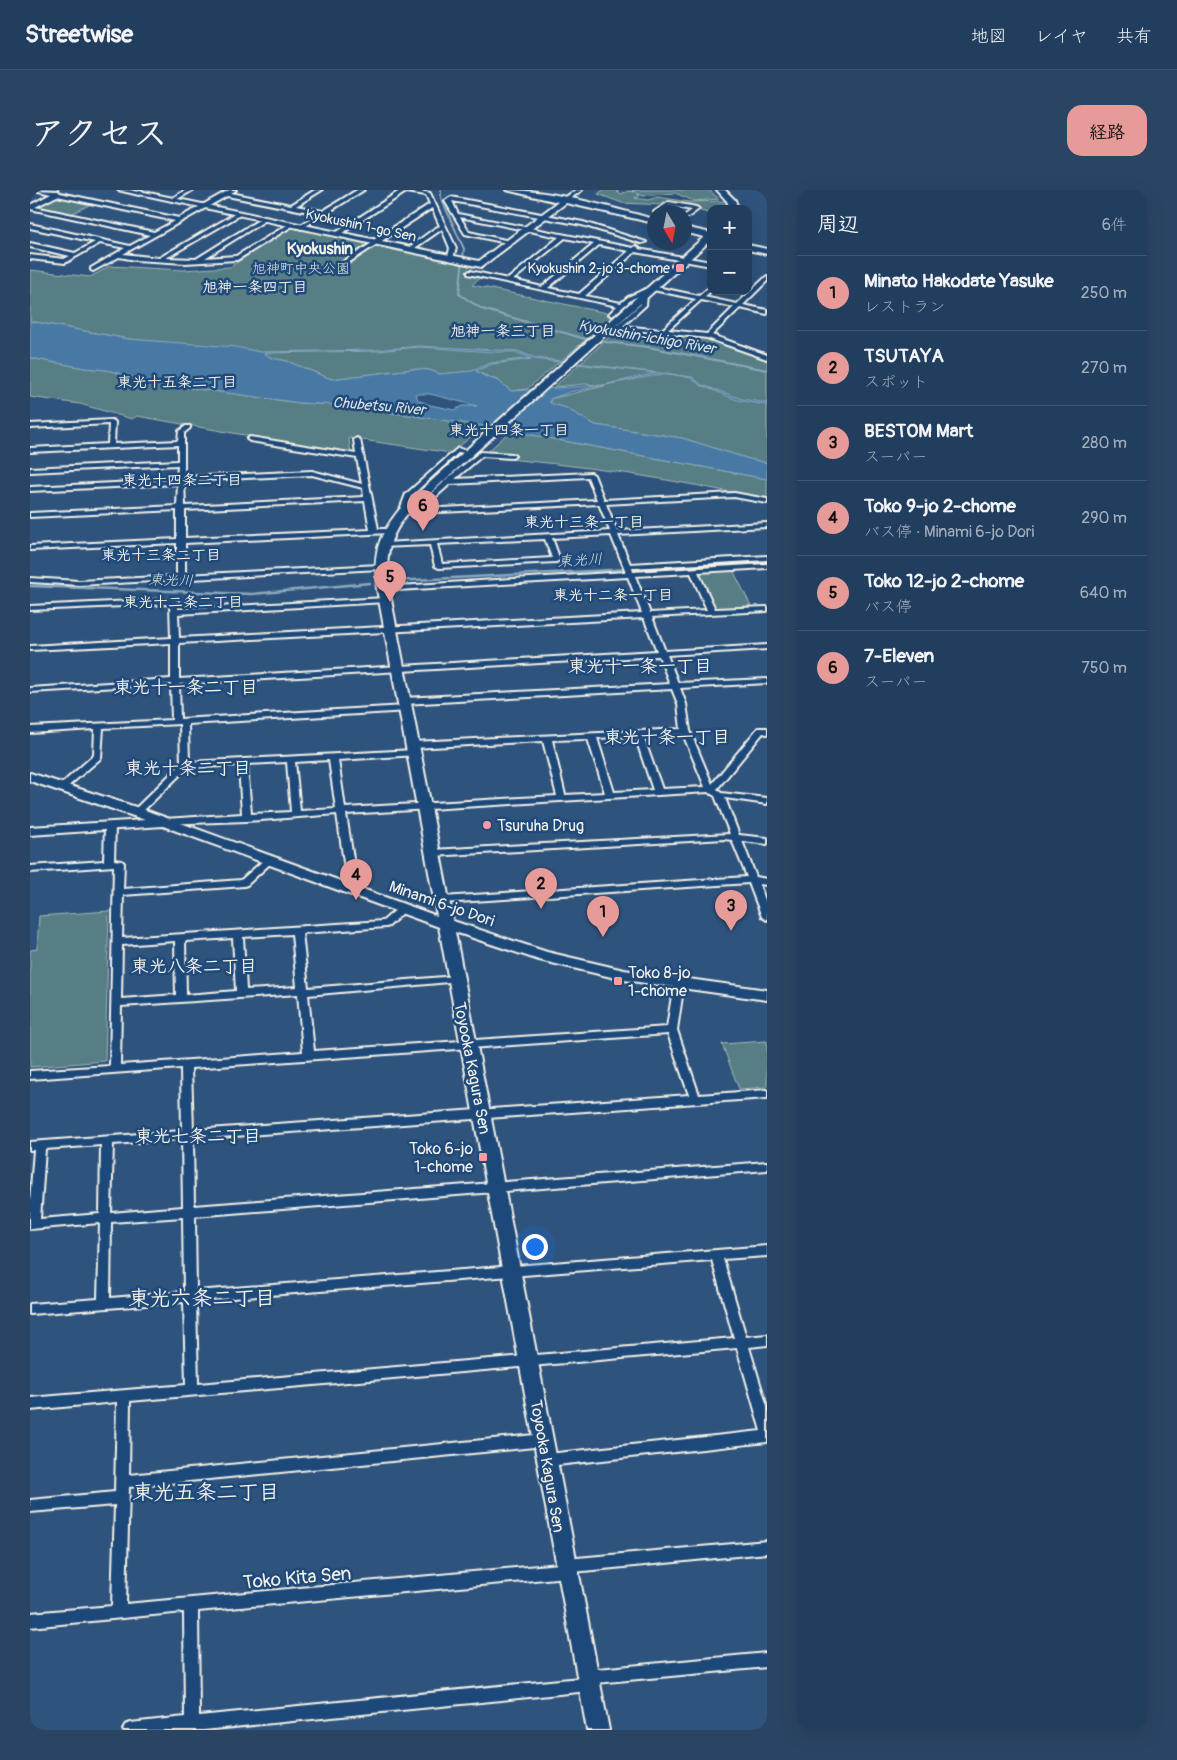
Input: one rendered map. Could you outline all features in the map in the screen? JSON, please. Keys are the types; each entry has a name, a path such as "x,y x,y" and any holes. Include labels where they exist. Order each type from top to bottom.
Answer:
{"main road":[{"path":"510,190 647,216"},
{"path":"721,190 731,200 733,205"},
{"name":"Kyokushin 1-go Sen","path":"142,192 203,207 481,264"},
{"path":"481,264 565,200"},
{"path":"692,231 707,235"},
{"path":"644,295 707,239"},
{"path":"752,248 767,252"},
{"name":"Toyooka Kagura Sen","path":"598,1730 566,1568 548,1460 432,853 380,567 387,531 403,512 480,450 587,346 644,295"},
{"name":"Minami 6-jo Dori","path":"30,777 136,812 402,909 573,964 767,996"},
{"path":"30,831 163,822"}],"street":[{"path":"37,190 180,220"},
{"path":"30,207 64,190"},
{"path":"121,190 142,192"},
{"path":"172,200 190,190"},
{"path":"93,270 233,190"},
{"path":"291,207 319,190"},
{"path":"301,227 361,190"},
{"path":"337,234 406,190 428,194 453,248 454,258"},
{"path":"565,200 579,190"},
{"path":"226,194 323,213"},
{"path":"511,242 466,234 448,201 451,198 583,224 643,242 580,297"},
{"path":"340,266 432,205"},
{"path":"30,207 155,234"},
{"path":"160,260 238,214"},
{"path":"456,215 707,263"},
{"path":"197,260 264,219"},
{"path":"118,255 160,260 237,258 291,225"},
{"path":"30,226 131,248"},
{"path":"410,249 443,227"},
{"path":"508,282 564,236"},
{"path":"30,257 65,261 100,241"},
{"path":"543,289 598,243"},
{"path":"30,245 75,255"},
{"path":"481,264 470,274 621,305"},
{"path":"708,336 739,306 758,291 767,278"},
{"path":"612,314 630,298 652,288 767,312"},
{"path":"664,331 707,292"},
{"path":"644,295 644,304 618,327 708,336 767,357"},
{"path":"30,426 112,422 111,446"},
{"path":"181,578 180,443 181,432 188,427"},
{"path":"250,439 361,457"},
{"path":"357,440 374,530"},
{"path":"30,450 180,443"},
{"path":"463,451 458,450 408,495 403,512 734,495 767,501"},
{"path":"415,511 480,450 512,456"},
{"path":"30,470 180,462"},
{"path":"30,490 312,473 366,487"},
{"path":"446,482 591,475 682,704 686,731 710,789 719,796 767,917"},
{"path":"30,515 368,499"},
{"path":"383,545 767,525"},
{"path":"30,548 374,530 387,531"},
{"path":"433,542 439,566 556,560 548,537"},
{"path":"175,612 384,595 767,558"},
{"path":"628,570 693,570 767,566"},
{"path":"30,580 79,583 380,567"},
{"path":"693,570 712,612"},
{"path":"30,608 174,601 175,680 185,766"},
{"path":"30,648 767,609"},
{"path":"30,690 175,680 767,647"},
{"path":"30,730 180,722 767,681"},
{"path":"62,787 98,756 99,726"},
{"path":"163,822 710,789 715,787 760,730 767,731"},
{"path":"136,812 185,766 334,758 413,749 547,738 686,731"},
{"path":"638,733 659,793"},
{"path":"592,736 610,796"},
{"path":"547,738 562,799"},
{"path":"334,758 352,890"},
{"path":"290,761 296,815"},
{"path":"243,763 247,818"},
{"path":"719,796 767,801"},
{"path":"109,864 110,826"},
{"path":"432,853 736,837 767,841"},
{"path":"119,892 244,883 268,861"},
{"path":"30,868 119,864 115,1069"},
{"path":"442,900 752,880 767,882"},
{"path":"118,942 386,924 402,909"},
{"path":"297,930 309,1055"},
{"path":"238,934 241,995"},
{"path":"180,938 181,998"},
{"path":"117,1003 456,980"},
{"path":"679,983 672,1030 695,1098"},
{"path":"30,1075 672,1030"},
{"path":"186,1064 192,1390"},
{"path":"767,1094 35,1146 32,1224 767,1166"},
{"path":"104,1303 107,1140"},
{"path":"30,1309 767,1251"},
{"path":"716,1255 767,1429"},
{"path":"30,1404 767,1340"},
{"path":"119,1612 124,1396"},
{"path":"548,1460 767,1436"},
{"path":"123,1482 544,1440"},
{"path":"30,1506 122,1498"},
{"name":"Toko Kita Sen","path":"30,1620 767,1547"},
{"path":"191,1605 192,1727"},
{"path":"130,1730 192,1727 767,1660"}],"green space":[{"path":"603,190 619,190 617,192 620,194 629,191 635,192 632,190 709,190 719,199 694,201 675,193 643,196 637,193 640,196 635,198 648,200 658,197 689,202 726,201 729,205 707,205 707,213 692,208 692,205 622,203 598,194"},
{"path":"56,194 95,202 69,215 30,207"},
{"name":"旭神町中央公園","path":"292,227 475,265 467,274 481,277 472,285 612,314 610,316 613,317 527,389 511,391 499,381 475,371 440,374 429,370 413,369 331,379 287,361 271,358 263,353 250,350 128,339 30,321 30,270 90,277 110,266 183,270 230,267"},
{"path":"618,329 707,337 767,360 767,463 682,438 595,425 566,408 550,404 550,399 604,386 585,384 554,387"},
{"path":"30,358 107,370 155,383 300,403 338,405 484,426 451,453 349,438 351,454 137,416 132,419 80,404 30,397"},
{"path":"510,431 767,479 767,500 626,473 482,457"},
{"path":"733,570 751,606 716,608 699,572"},
{"path":"109,911 105,1061 30,1067 30,950 37,949 39,916"},
{"path":"767,1041 767,1087 739,1089 722,1044"}],"water":[{"name":"Chubetsu River","path":"30,321 128,339 236,347 260,352 376,350 419,346 517,351 536,358 664,374 570,392 550,399 550,403 566,408 595,425 682,438 767,463 767,479 484,426 338,405 300,403 155,383 107,370 30,358","holes":["419,347 515,352 531,358 490,363 472,371 440,374 429,370 413,369 331,379 287,361 271,358 264,353 377,351","533,359 656,373 603,385 511,391 499,381 476,371 492,364","416,394 430,394 477,406 462,406 455,410 430,405 418,400"]},
{"path":"678,375 692,377 702,385 742,399 767,403 767,405 737,400 700,385 691,378"}],"waterway":[{"name":"Kyokushin-ichigo River","path":"441,190 441,198 464,249 459,294 482,309 589,340 648,347 767,370"},
{"name":"東光川","path":"394,581 767,562"},
{"name":"東光川","path":"30,586 252,594 370,583"}],"place":[{"name":"Kyokushin 2-jo 3-chome","path":"680,268"},
{"name":"7-Eleven","path":"423,531"},
{"name":"Toko 12-jo 2-chome","path":"390,602"},
{"name":"Tsuruha Drug","path":"487,825"},
{"name":"Toko 9-jo 2-chome","path":"356,900"},
{"name":"TSUTAYA","path":"541,909"},
{"name":"BESTOM Mart","path":"731,931"},
{"name":"Minato Hakodate Yasuke","path":"603,937"},
{"name":"Toko 8-jo 1-chome","path":"618,981"},
{"name":"Toko 6-jo 1-chome","path":"483,1157"}],"district":[{"name":"Kyokushin","path":"320,248"},
{"name":"旭神一条四丁目","path":"255,287"},
{"name":"旭神一条三丁目","path":"503,331"},
{"name":"東光十五条二丁目","path":"177,382"},
{"name":"東光十四条一丁目","path":"509,430"},
{"name":"東光十四条二丁目","path":"182,480"},
{"name":"東光十三条一丁目","path":"584,522"},
{"name":"東光十三条二丁目","path":"161,555"},
{"name":"東光十二条一丁目","path":"613,595"},
{"name":"東光十二条二丁目","path":"183,602"},
{"name":"東光十一条一丁目","path":"640,666"},
{"name":"東光十一条二丁目","path":"186,687"},
{"name":"東光十条一丁目","path":"667,737"},
{"name":"東光十条二丁目","path":"188,768"},
{"name":"東光八条二丁目","path":"194,966"},
{"name":"東光七条二丁目","path":"198,1136"},
{"name":"東光六条二丁目","path":"202,1298"},
{"name":"東光五条二丁目","path":"206,1492"}]}
